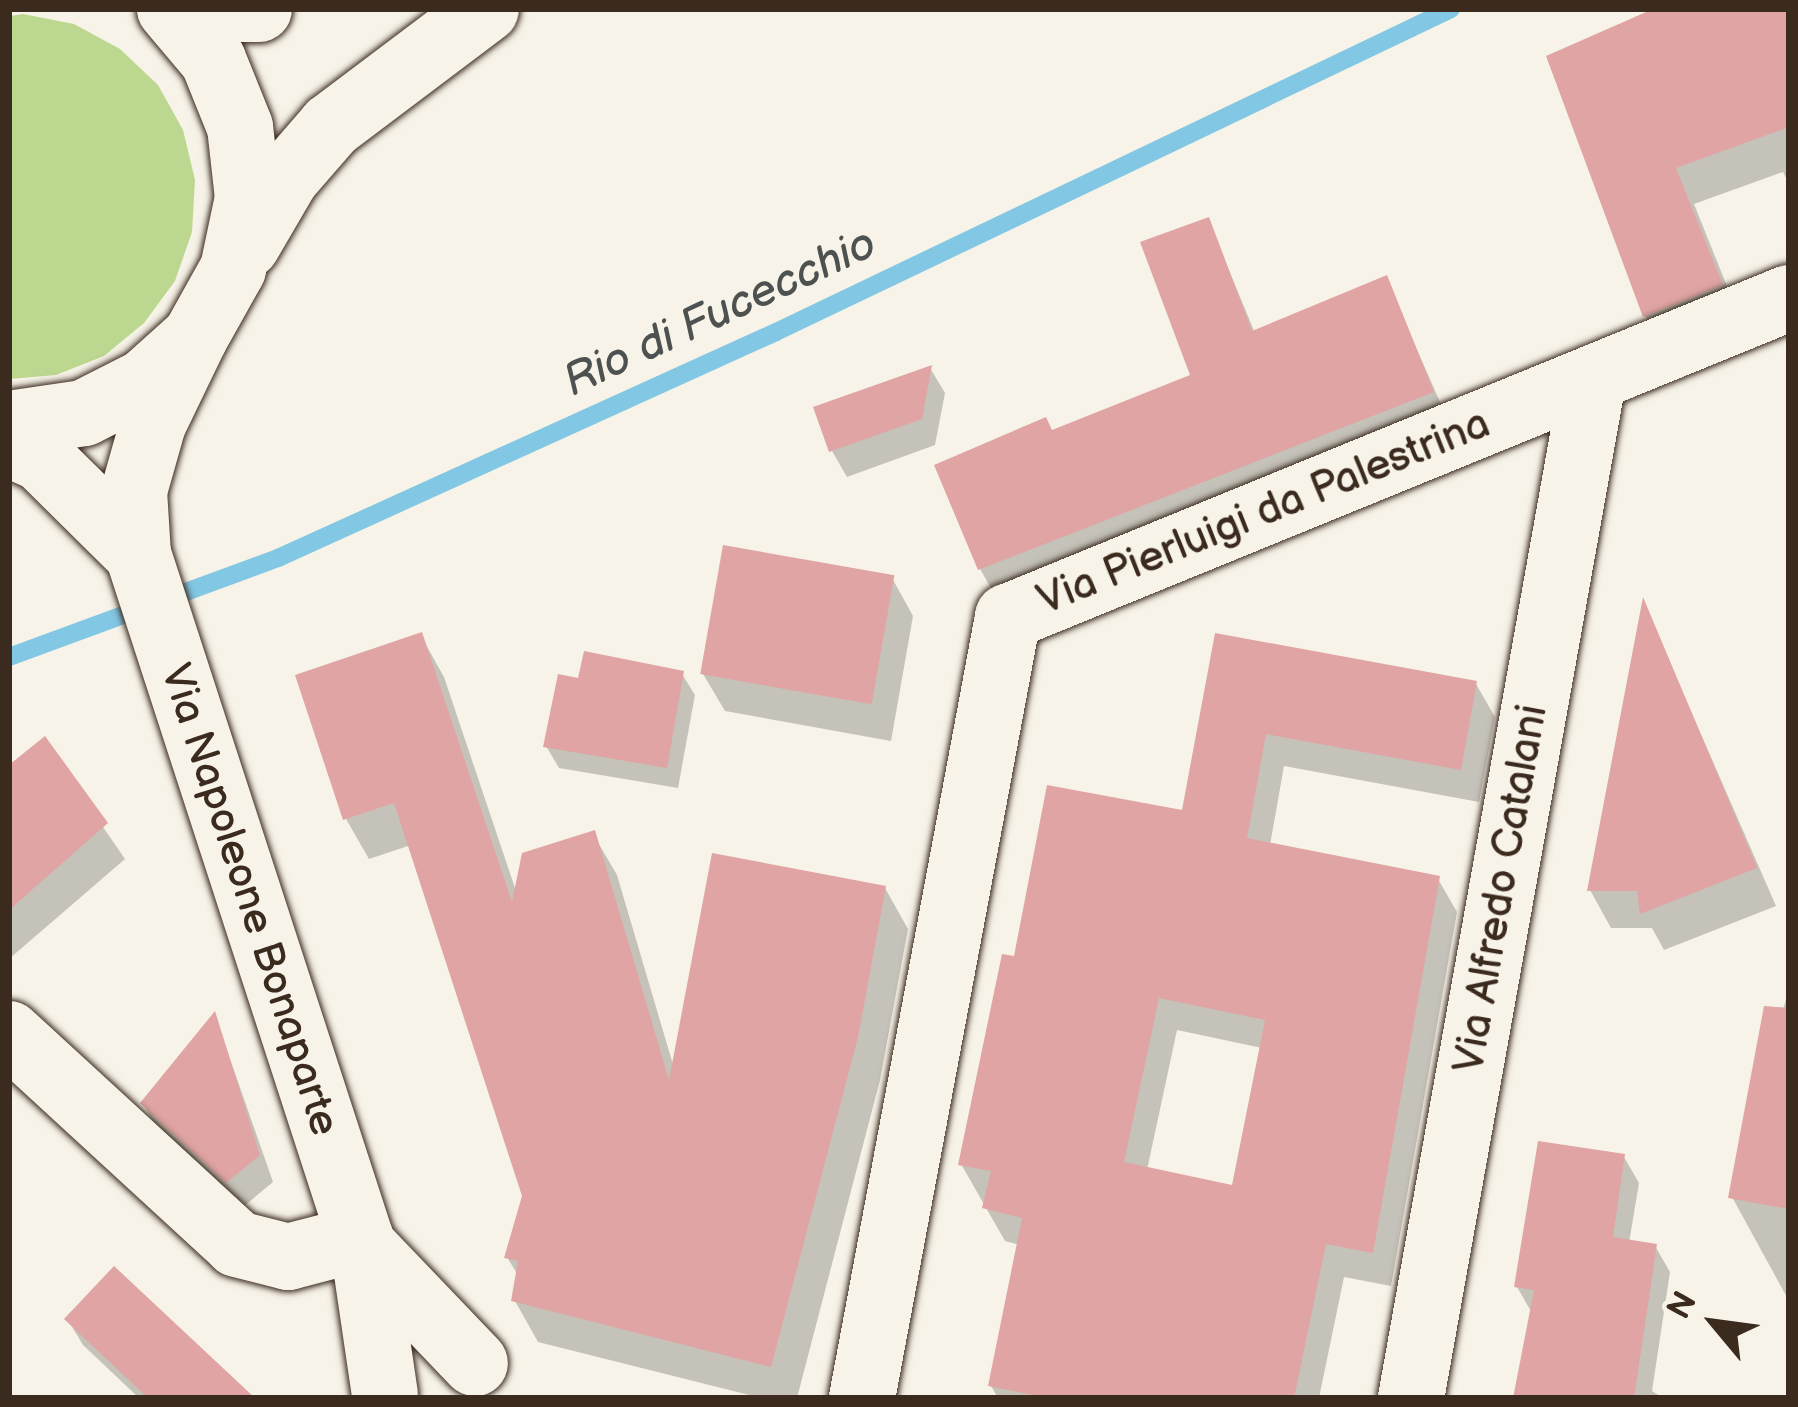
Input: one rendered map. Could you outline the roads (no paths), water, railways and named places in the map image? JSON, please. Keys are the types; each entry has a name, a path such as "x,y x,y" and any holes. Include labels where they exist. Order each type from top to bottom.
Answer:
{"street":[{"path":"170,9 213,60 240,127 248,198 233,268"},
{"path":"194,9 259,9"},
{"name":"Via Napoleone Bonaparte","path":"385,1396 362,1242 137,554 134,490 153,424 195,337 286,178 332,126 486,9"},
{"name":"Via Pierluigi da Palestrina","path":"862,1398 1008,617 1789,298"},
{"path":"9,424 51,422 116,400 195,337"},
{"name":"Via Alfredo Catalani","path":"1411,1398 1593,380"},
{"name":"Via Napoleone Bonaparte","path":"9,444 42,459 137,554"},
{"path":"9,1034 237,1244 288,1257 362,1242"},
{"name":"Via Napoleone Bonaparte","path":"362,1242 493,1384"},
{"name":"Via Napoleone Bonaparte","path":"385,1396 393,1378 422,1356 493,1384"}],"waterway":[{"name":"Rio di Fucecchio","path":"9,657 278,558 776,332 1451,9"}]}
